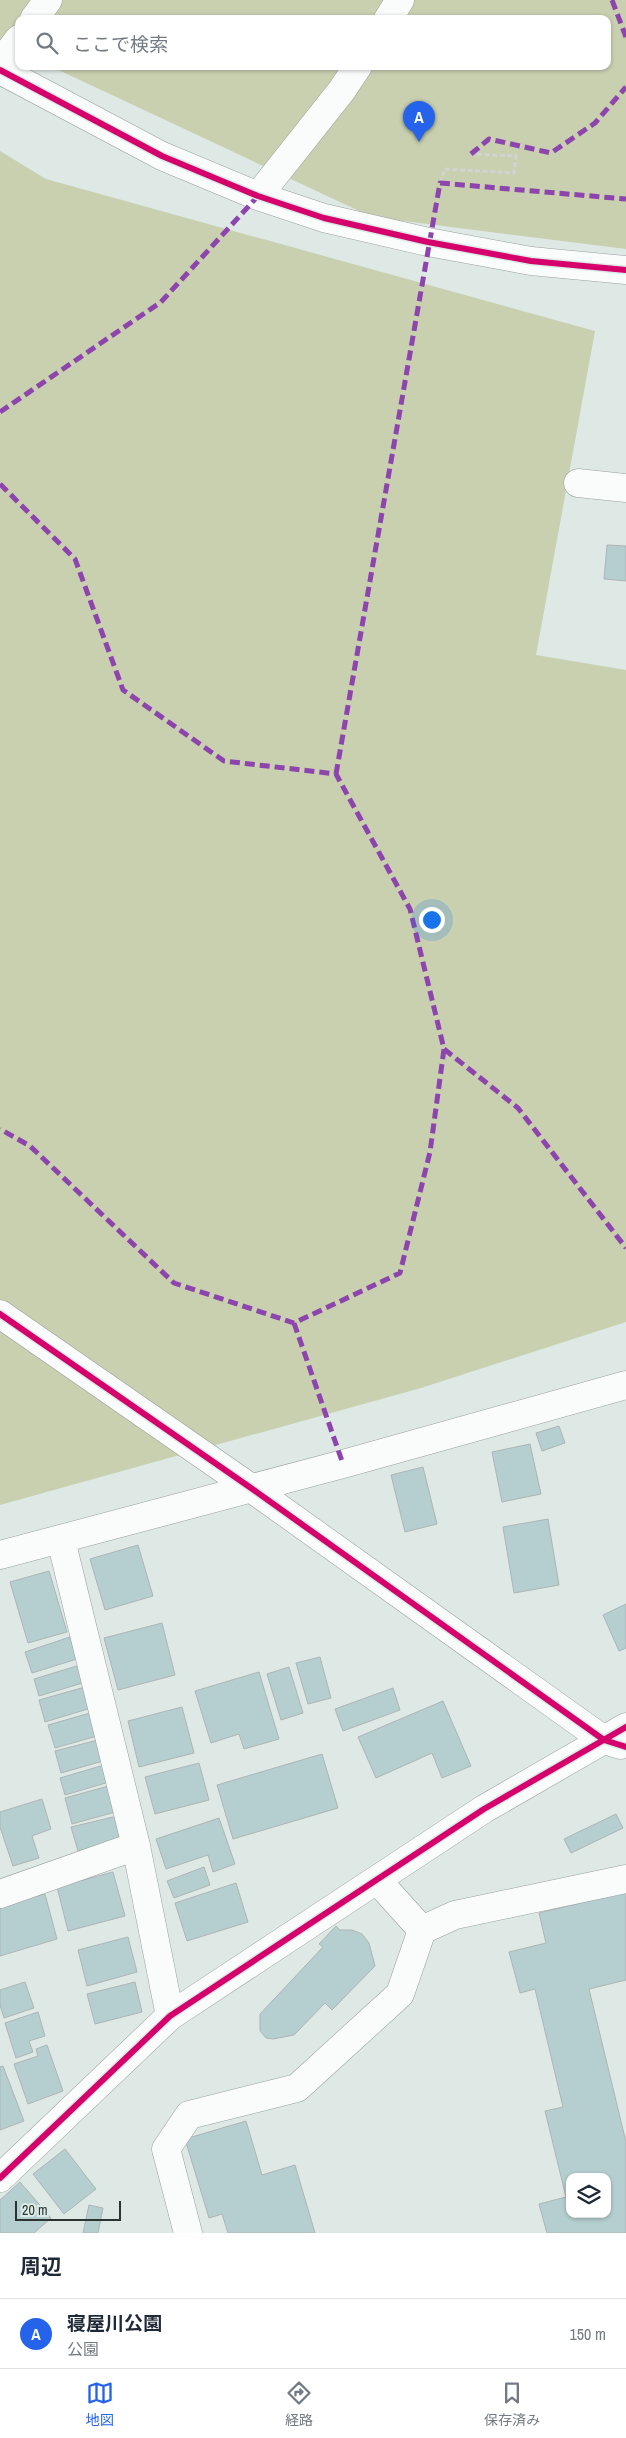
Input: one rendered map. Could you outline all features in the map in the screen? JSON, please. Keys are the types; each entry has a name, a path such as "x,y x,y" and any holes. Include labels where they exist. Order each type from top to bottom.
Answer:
{"street":[{"path":"37,15 48,0"},
{"path":"391,15 400,0"},
{"path":"0,64 15,44"},
{"path":"0,70 162,156 258,196 324,218 428,242 531,261 626,270"},
{"path":"258,196 342,90 355,70"},
{"path":"578,483 626,488"},
{"path":"0,1314 251,1488 619,1738 484,1809 170,2016 0,2178"},
{"path":"0,1555 626,1385"},
{"path":"60,1540 136,1846 170,2016"},
{"path":"0,1894 136,1846"},
{"path":"188,2233 166,2149 189,2115 297,2088 400,1994 422,1930 455,1915 626,1879"},
{"path":"377,1880 422,1930"}],"path":[{"path":"440,183 445,169 514,172 516,156 472,154"}],"green space":[{"path":"0,0 626,0 626,249 372,217 59,70 611,70 611,15 15,15 15,50 0,43"},
{"path":"0,151 46,179 595,331 536,655 626,670 626,1322 421,1388 0,1505"}],"building":[{"path":"607,545 626,546 626,581 604,579"},
{"path":"559,1426 565,1443 542,1451 536,1433"},
{"path":"530,1444 541,1494 502,1502 492,1452"},
{"path":"423,1467 437,1524 405,1532 391,1475"},
{"path":"548,1519 559,1585 514,1593 503,1527"},
{"path":"138,1545 153,1596 105,1610 90,1559"},
{"path":"49,1571 67,1632 28,1643 10,1582"},
{"path":"626,1604 626,1648 619,1651 603,1615"},
{"path":"162,1623 175,1675 118,1690 104,1638"},
{"path":"70,1637 77,1659 32,1673 25,1652"},
{"path":"320,1657 331,1698 308,1704 296,1663"},
{"path":"80,1665 86,1682 39,1696 34,1679"},
{"path":"289,1667 303,1713 281,1720 267,1674"},
{"path":"259,1672 279,1739 244,1749 239,1734 211,1743 195,1691"},
{"path":"85,1687 91,1708 45,1722 39,1700"},
{"path":"393,1688 400,1710 343,1731 335,1709"},
{"path":"443,1701 471,1766 442,1778 432,1753 376,1778 358,1737"},
{"path":"182,1707 194,1753 139,1767 128,1721"},
{"path":"90,1713 97,1736 55,1748 48,1725"},
{"path":"98,1740 103,1761 61,1773 55,1751"},
{"path":"322,1754 338,1808 233,1839 217,1785"},
{"path":"199,1763 209,1800 155,1814 145,1777"},
{"path":"104,1765 109,1782 65,1795 60,1778"},
{"path":"112,1785 119,1811 72,1824 65,1798"},
{"path":"42,1799 51,1829 32,1836 39,1858 13,1866 0,1827 0,1812"},
{"path":"616,1814 623,1828 571,1853 564,1839"},
{"path":"117,1816 124,1839 78,1851 71,1827"},
{"path":"219,1818 235,1864 213,1872 208,1855 166,1869 156,1839"},
{"path":"204,1867 210,1885 174,1898 167,1881"},
{"path":"113,1872 125,1916 68,1931 57,1887"},
{"path":"236,1883 248,1922 187,1941 175,1903"},
{"path":"626,1892 626,1980 589,1989 626,2142 626,2233 547,2233 539,2204 566,2197 545,2111 563,2107 535,1989 520,1993 509,1952 546,1943 539,1913"},
{"path":"45,1894 57,1939 0,1956 0,1906"},
{"path":"336,1926 340,1930 352,1930 362,1934 369,1943 375,1966 332,2010 325,2003 294,2035 273,2039 266,2038 260,2031 260,2014 323,1947 319,1944"},
{"path":"128,1937 137,1972 87,1986 78,1950"},
{"path":"25,1982 34,2008 4,2018 0,2005 0,1990"},
{"path":"135,1982 142,2012 95,2024 87,1994"},
{"path":"38,2012 45,2036 29,2041 33,2052 16,2058 5,2023"},
{"path":"47,2045 63,2091 28,2104 14,2064 38,2056 36,2049"},
{"path":"3,2066 24,2121 0,2130 0,2067"},
{"path":"246,2121 262,2175 295,2165 315,2233 228,2233 222,2214 209,2218 185,2139"},
{"path":"65,2149 96,2189 64,2214 33,2174"},
{"path":"20,2182 51,2218 34,2233 0,2233 0,2200"},
{"path":"89,2205 103,2208 98,2233 83,2233"}],"marked path":[{"path":"612,0 626,37"},
{"path":"471,154 489,139 551,153 595,123 626,87"},
{"path":"336,774 440,183 626,199"},
{"path":"0,412 161,302 258,196"},
{"path":"0,484 75,559 123,690 224,761 336,774 410,909 444,1049 430,1152 400,1273 294,1323 174,1283 30,1146 0,1129"},
{"path":"444,1049 518,1108 626,1248"},
{"path":"294,1323 343,1464"}],"cycle path":[{"path":"0,70 162,156 258,196 324,218 428,242 531,261 626,270"},
{"path":"0,1314 251,1488 604,1740 626,1747"},
{"path":"0,2178 170,2016 484,1809 626,1727"}],"place":[{"name":"寝屋川公園","path":"419,142"}]}
